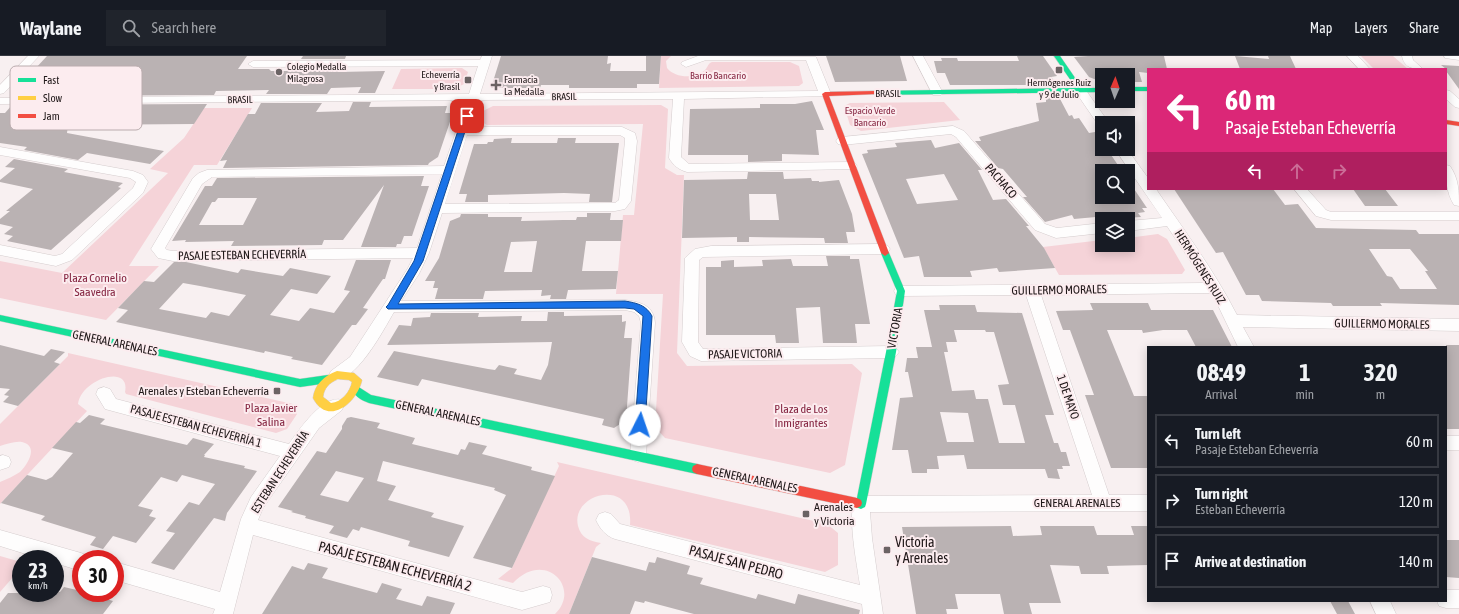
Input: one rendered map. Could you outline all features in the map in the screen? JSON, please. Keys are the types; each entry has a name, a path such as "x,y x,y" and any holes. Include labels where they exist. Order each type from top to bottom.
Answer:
{"street":[{"path":"24,66 34,56"},
{"path":"686,64 705,57 811,56"},
{"name":"VICTORIA","path":"811,56 851,166 901,291 862,504 863,538 872,606"},
{"path":"918,56 937,93"},
{"path":"1057,56 1098,116"},
{"path":"1352,56 1365,68"},
{"path":"1407,56 1408,61 1417,68"},
{"path":"1450,56 1459,57"},
{"path":"256,60 486,59 422,253 414,270 343,380 320,388 319,399 326,405 339,404 349,400 343,380"},
{"path":"0,91 10,81"},
{"path":"1135,89 1147,89"},
{"name":"BRASIL","path":"142,100 1095,90"},
{"path":"1447,94 1459,105"},
{"path":"679,95 675,158 687,168 851,166"},
{"name":"BRASIL","path":"0,101 10,101"},
{"path":"1447,122 1459,124"},
{"name":"PACHACO","path":"842,141 939,130 953,130 957,132 1040,227 1045,230 1063,233 1095,229"},
{"path":"436,209 615,207 620,206 625,201 631,141 631,136 628,133 622,131 462,132"},
{"path":"0,151 133,175 139,178 142,182 138,190 72,252 61,260 50,260 0,250"},
{"name":"HERMÓGENES RUIZ","path":"1126,156 1147,185"},
{"name":"PASAJE ESTEBAN ECHEVERRÍA","path":"422,253 173,256 163,255 158,249 197,181 203,176 211,173 449,170"},
{"path":"1447,172 1459,202"},
{"name":"HERMÓGENES RUIZ","path":"1150,190 1216,288 1246,346"},
{"path":"1301,190 1321,213 1331,216 1459,216"},
{"path":"1135,225 1172,221"},
{"name":"PASAJE VICTORIA","path":"883,249 711,251 696,254 692,258 690,342 695,352 702,355 891,352"},
{"name":"GUILLERMO MORALES","path":"901,291 1032,291 1216,288"},
{"name":"1 DE MAYO","path":"1032,291 1103,503"},
{"path":"391,307 636,306 644,311 648,316 638,455"},
{"name":"GENERAL ARENALES","path":"0,318 300,383 343,380 368,399"},
{"name":"GUILLERMO MORALES","path":"1233,321 1459,325"},
{"name":"GENERAL ARENALES","path":"300,383 307,387 319,399"},
{"name":"PASAJE ESTEBAN ECHEVERRÍA 1","path":"104,394 111,404 293,452"},
{"name":"ESTEBAN ECHEVERRÍA","path":"313,423 319,399"},
{"name":"GENERAL ARENALES","path":"339,404 354,400 368,399 638,455 862,504 1147,503"},
{"name":"ESTEBAN ECHEVERRÍA","path":"224,609 248,525 257,502 313,423 339,404"},
{"path":"1447,443 1459,443"},
{"name":"PASAJE SAN PEDRO","path":"605,520 616,531 872,606"},
{"name":"PASAJE ESTEBAN ECHEVERRÍA 2","path":"248,525 522,601 542,595"},
{"path":"0,538 72,559"},
{"path":"124,574 224,609"},
{"path":"1447,599 1459,600"},
{"path":"1380,602 1386,614"}],"green space":[{"name":"Barrio Bancario","path":"661,56 671,56 666,61 667,68 675,74 685,76 700,74 712,62 790,62 799,66 803,83 799,86 659,88"},
{"path":"1361,56 1393,56 1407,68 1373,68"},
{"path":"462,68 468,72 464,84 454,89 392,89 401,69"},
{"name":"Espacio Verde Bancario","path":"944,102 960,120 861,131 850,125 844,106 850,103"},
{"name":"Plaza de Los Inmigrantes","path":"661,105 668,109 665,168 677,175 684,175 677,353 687,366 852,364 862,373 845,465 830,473 665,438 655,427 663,294 616,294 623,215 634,215 643,124 487,125 480,121 483,111 493,106"},
{"name":"Plaza Cornelio Saavedra","path":"204,108 252,108 217,165 194,165 129,266 159,266 106,320 0,298 0,261 62,273 168,173 150,169 184,138"},
{"path":"1158,234 1167,239 1185,270 1182,274 1059,275 1043,247 1095,241 1095,252 1135,252 1135,237"},
{"name":"Plaza Javier Salina","path":"68,353 293,404 297,414 287,429 276,433 126,394 125,383 121,378 114,376 105,378 87,388 81,395 78,404 87,411 0,504 0,482 20,472 29,460 31,451 27,444 22,442 14,442 0,446 0,424 68,356"},
{"path":"557,462 827,524 838,533 838,565 825,572 630,525 629,510 622,500 613,496 602,495 583,505 578,515 578,526 581,533 590,540 601,543 596,547 569,614 555,614 562,604 564,593 562,584 556,576 547,571 537,570 525,574 513,583 498,579 512,568 559,466"},
{"path":"0,556 12,559 12,578 0,592"}],"building":[{"path":"47,56 247,56 238,69 294,71 296,68 340,68 339,72 385,71 375,93 358,93 361,87 331,88 327,94 266,94 269,90 216,91 214,95 142,95 142,66 38,66"},
{"path":"303,56 346,56 345,59 301,59"},
{"path":"501,56 608,56 607,64 611,63 610,71 646,71 646,56 661,56 659,84 637,84 637,88 569,88 569,85 541,85 540,88 491,88"},
{"path":"826,56 900,56 907,81 835,82"},
{"path":"1017,56 1043,56 1057,76 1051,77 1054,80 1051,80 1053,85 950,85 945,73 937,73 934,61 942,61 941,58 957,58 958,61 1019,61"},
{"path":"1164,56 1167,68 1147,68 1147,73 1139,72 1142,82 1135,82 1135,68 1095,68 1095,79 1089,77 1074,57"},
{"path":"1235,56 1269,59 1268,56 1290,56 1296,68 1240,68"},
{"path":"1441,65 1459,66 1459,89 1447,72 1447,68"},
{"path":"1046,97 1059,97 1069,116 1072,115 1074,119 1079,118 1089,133 1095,132 1095,156 1112,156 1117,164 1095,164 1095,204 1135,204 1135,190 1147,208 1142,208 1145,212 1138,213 1141,217 1135,217 1135,212 1095,212 1095,217 1074,219 1072,215 1045,222 1023,197 1027,197 1003,169 998,168 975,141 981,141 979,137 1039,121 1036,103 1046,102"},
{"path":"812,101 824,130 816,130 819,155 782,154 782,161 748,162 748,155 688,155 690,109 760,108 760,104 795,104"},
{"path":"353,102 371,102 369,107 447,106 445,113 453,113 438,157 428,165 223,168 227,160 220,161 248,114 255,114 261,103 322,103 316,112 349,111"},
{"path":"142,104 207,104 194,124 142,124"},
{"path":"10,107 10,130 67,130 67,133 164,151 150,164 87,153 78,160 24,150 27,147 0,143 0,113 5,113"},
{"path":"512,138 511,143 557,143 558,138 576,138 575,143 619,143 612,202 589,202 590,194 564,193 488,195 488,202 465,202 467,194 459,194 474,144 487,144 488,142 493,142 494,139"},
{"path":"931,140 935,148 959,143 982,170 978,170 993,200 1006,199 1029,226 1026,226 1044,248 1055,268 999,272 997,268 970,271 972,277 924,277 919,256 904,258 862,154 868,153 867,150 897,147 895,143","holes":["944,174 958,200 917,204 906,179"]},
{"path":"14,159 68,169 64,172 123,183 118,187 121,188 51,250 7,241 13,236 4,234 13,227 0,224 0,219 10,211 6,211 33,189 0,182 0,180 15,168 5,167"},
{"path":"748,172 783,172 784,179 811,178 812,181 819,182 839,180 852,214 855,232 846,232 848,243 825,243 824,238 749,237 749,242 737,242 737,237 682,238 684,180 747,179","holes":["749,194 776,194 779,220 750,220"]},
{"path":"424,176 421,186 429,186 412,236 404,236 401,244 397,244 396,247 361,247 384,185 343,240 324,240 322,245 231,246 234,241 172,241 205,186 212,186 217,178","holes":["218,198 257,198 243,225 199,225 212,202 215,202"]},
{"path":"1175,190 1274,190 1285,205 1298,204 1316,228 1416,230 1419,234 1459,234 1459,305 1380,303 1382,306 1333,306 1331,303 1262,301 1259,295 1246,295 1223,252 1216,253","holes":["1369,249 1410,249 1428,271 1425,271 1437,289 1400,289 1392,277 1387,276"]},
{"path":"1354,190 1386,190 1398,206 1365,206"},
{"path":"587,213 611,213 610,220 623,220 621,241 586,241 582,271 618,271 616,289 568,290 566,299 550,299 551,295 541,296 542,290 485,291 483,299 435,299 438,288 433,288 435,281 425,281 439,258 450,221 460,217 461,214 488,214 488,217 522,217 521,221 576,220 577,217 587,217","holes":["537,241 532,272 504,272 511,242"]},
{"path":"826,256 850,256 850,259 859,259 870,324 855,324 857,343 823,343 820,307 796,308 799,343 776,343 775,335 706,335 706,267 721,267 721,261 734,260 734,267 763,266 762,260 791,259 793,266 828,266"},
{"path":"356,260 391,260 385,279 383,279 363,308 368,309 356,325 352,325 322,365 291,359 293,357 265,351 264,353 116,322 128,310 118,308 144,281 154,282 174,262 186,262 238,273 241,269 283,276 290,268 331,276 317,294 291,289 270,315 299,321 310,308 334,313 350,291 344,290","holes":["183,283 246,295 229,316 211,312 206,318 159,309"]},
{"path":"1090,303 1148,303 1151,310 1213,310 1231,346 1195,346 1187,330 1163,330 1143,333 1142,330 1107,330 1134,396 1147,396 1147,468 1111,468 1085,395 1094,395 1070,330 1063,330 1056,311 1093,310"},
{"path":"939,305 975,305 977,312 1022,313 1054,415 1045,415 1054,443 1058,443 1061,452 1066,452 1070,466 1062,466 1063,469 1057,469 1060,479 1048,478 1045,469 967,469 964,455 937,456 939,469 927,469 927,473 912,473 908,450 892,450 900,398 913,397 908,372 905,372 907,358 918,358 916,347 932,347 924,310 940,310","holes":["954,330 985,330 986,332 994,332 1009,384 998,385 1003,405 1015,405 1025,443 999,443 988,399 976,399 974,390 952,391 944,352 948,352 946,342 957,342","940,412 968,413 974,442 947,442"]},
{"path":"548,312 564,312 564,316 622,315 622,322 626,321 624,338 632,338 626,420 614,428 602,425 604,419 422,379 418,386 377,377 394,351 495,370 499,365 517,369 514,374 541,380 548,365 552,342 387,345 399,325 411,326 413,318 430,317 431,313 479,313 478,317 522,316 521,321 547,321"},
{"path":"0,345 44,356 51,349 65,352 54,362 60,364 18,406 3,402 9,396 4,395 10,389 0,388"},
{"path":"1459,345 1459,429 1447,429 1446,346"},
{"path":"89,415 105,419 100,424 187,445 193,438 214,444 204,455 204,457 245,466 244,468 257,471 227,513 225,521 214,518 174,570 151,563 175,533 166,531 189,502 199,505 215,484 182,475 177,482 161,477 138,506 153,510 149,516 156,518 136,543 113,536 103,549 90,545 96,537 41,520 45,516 1,503 27,475 46,480 52,477 73,453 52,448 76,422 80,423"},
{"path":"351,417 380,423 377,428 415,438 412,444 458,455 461,449 465,450 469,442 487,446 482,454 532,467 531,470 555,476 512,568 473,558 506,495 494,490 495,488 383,461 377,481 396,486 388,500 434,513 431,517 464,526 449,557 408,546 410,541 361,527 359,531 353,529 347,538 329,533 334,526 305,518 306,516 278,507 317,451 326,453 342,429 342,426 347,418","holes":["336,471 364,478 348,502 320,495"]},
{"path":"1011,526 1013,536 1042,535 1040,526 1094,526 1097,535 1134,535 1131,526 1147,526 1147,565 1107,566 1109,574 1081,574 1079,566 1050,565 1061,603 1029,603 1032,614 1004,614 1000,594 955,594 958,609 946,609 947,614 916,614 902,527"},
{"path":"1447,540 1459,540 1459,578 1447,577"},
{"path":"592,557 646,571 649,562 655,563 657,557 690,566 687,574 703,578 700,584 756,599 758,594 795,604 798,594 860,610 859,614 694,614 645,601 644,603 635,601 630,614 569,614"},
{"path":"308,563 328,568 322,578 377,593 382,583 402,589 396,599 422,606 427,596 455,603 450,614 262,614 292,566 304,570"},
{"path":"64,587 72,589 72,602 112,602 103,614 0,614 0,603 8,593 12,593 12,602 64,602"},
{"path":"1331,602 1349,602 1355,614 1337,614"}],"traffic: fast":[{"path":"1057,56 1081,91"},
{"path":"1135,89 1147,89"},
{"path":"875,93 1095,90"},
{"path":"857,503 861,504 891,352 901,291 885,253"},
{"path":"0,318 300,383 328,379"},
{"path":"357,390 361,395 369,399 697,469"}],"traffic: slow":[{"path":"337,375 351,376 357,380 354,391 346,401 336,407 331,407 324,404 318,398 320,390 324,384 337,375"}],"traffic: jam":[{"path":"875,93 825,94 885,253"},
{"path":"1447,122 1459,124"},
{"path":"697,469 857,503"}],"place":[{"name":"Hermógenes Ruiz y 9 de Julio","path":"1059,70"},
{"name":"Colegio Medalla Milagrosa","path":"279,72"},
{"name":"Echeverría y Brasil","path":"468,80"},
{"name":"Farmacia La Medalla","path":"496,85"},
{"name":"Arenales y Esteban Echeverría","path":"277,391"},
{"name":"Arenales y Victoria","path":"806,514"},
{"name":"Victoria y Arenales","path":"887,550"}],"route":[{"path":"467,116 419,261 391,307 636,306 644,311 648,316 640,425"}]}
